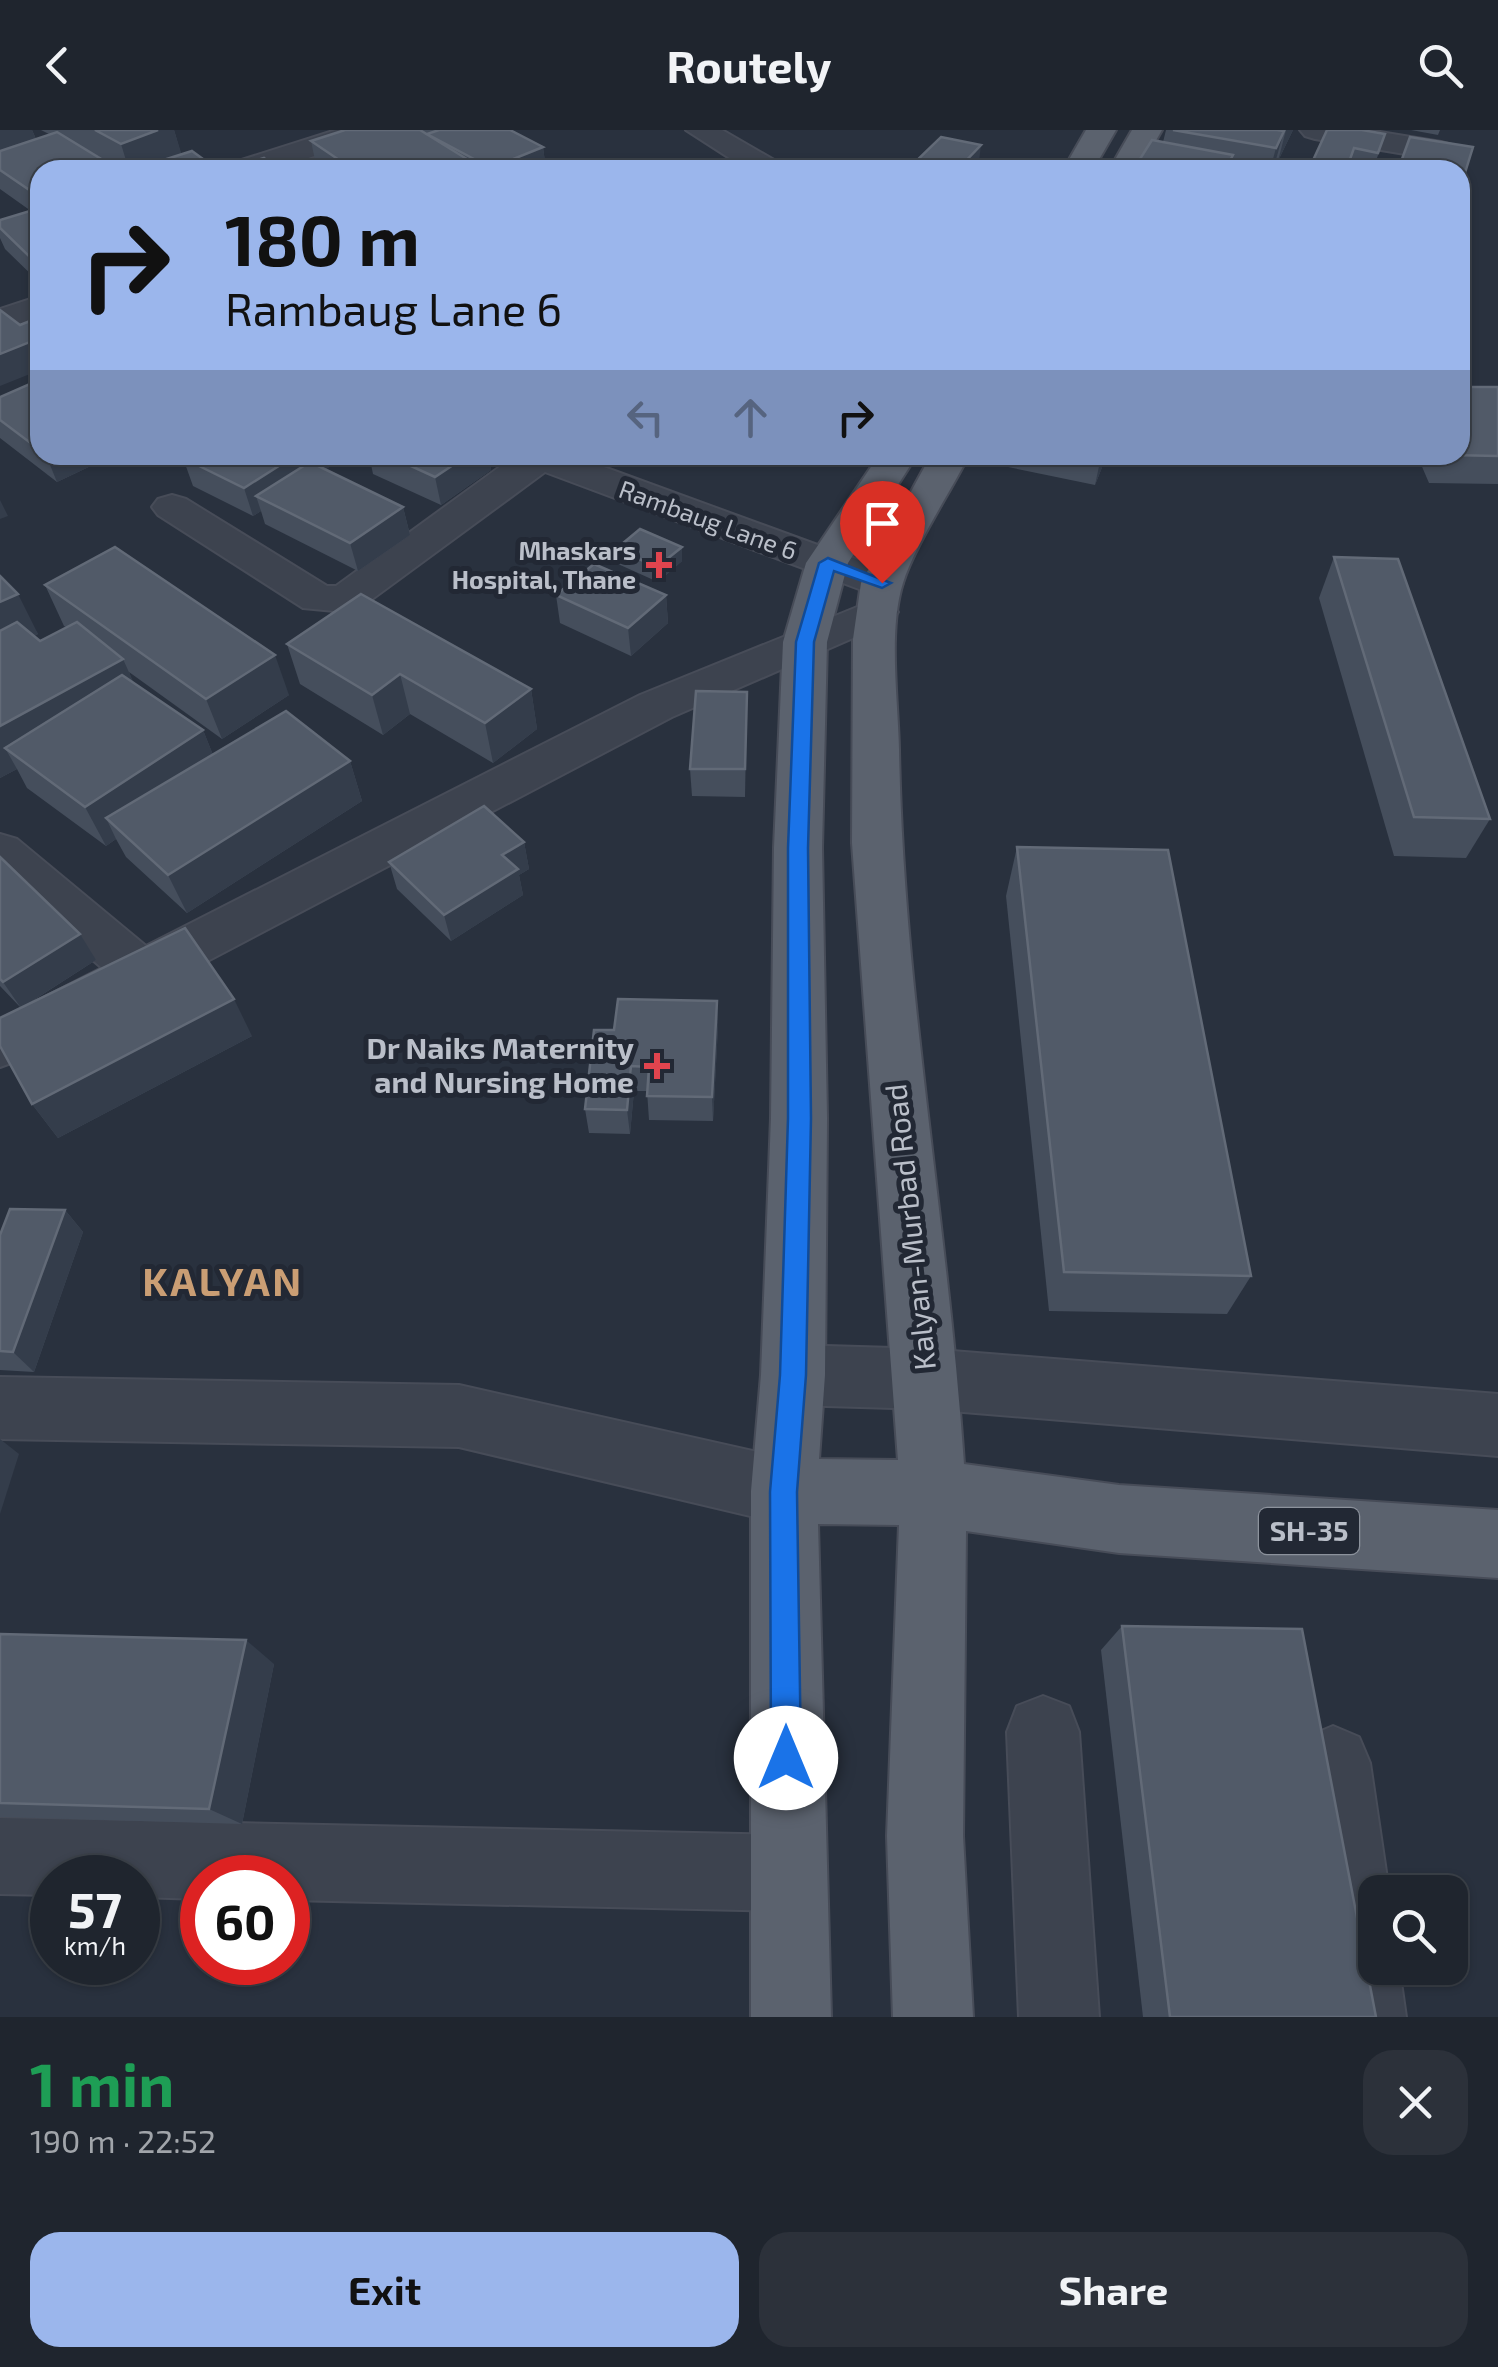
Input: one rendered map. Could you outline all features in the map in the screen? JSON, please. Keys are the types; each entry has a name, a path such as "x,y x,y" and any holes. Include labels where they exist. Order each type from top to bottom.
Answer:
{"main road":[{"path":"1084,160 1101,130"},
{"path":"1130,160 1148,130"},
{"path":"792,2017 784,1492 793,1375 800,1118 798,848 805,642 828,563 892,465"},
{"name":"Kalyan-Murbad Road","path":"933,2017 925,1836 933,1493 927,1379 893,1064 876,843 880,597 945,465"},
{"name":"SH-35","path":"784,1492 933,1493 1119,1518 1498,1544"}],"street":[{"path":"272,160 366,130"},
{"path":"700,130 752,160"},
{"path":"1315,130 1440,152"},
{"path":"0,321 30,310"},
{"path":"172,508 318,599 345,600 525,465"},
{"name":"Rambaug Lane 6","path":"561,465 828,563 880,597"},
{"path":"0,1045 656,706 805,642 880,597"},
{"path":"0,852 141,972"},
{"path":"793,1375 927,1379 1498,1425"},
{"path":"0,1408 459,1416 784,1492"},
{"path":"1043,1732 1058,2017"},
{"path":"1333,1763 1366,2017"},
{"path":"0,1856 788,1873"}],"building":[{"path":"95,130 158,130 121,144"},
{"path":"345,130 420,130 468,160 339,160 311,141"},
{"path":"439,130 510,130 543,147 511,160 476,160 427,134"},
{"path":"1173,130 1277,130 1284,131 1276,148"},
{"path":"1327,130 1385,134 1378,153 1354,148 1350,160 1313,160"},
{"path":"57,132 103,160 30,160 28,189 0,170 0,151"},
{"path":"941,137 981,145 967,160 917,160"},
{"path":"1410,137 1473,147 1469,160 1402,160"},
{"path":"1152,140 1233,155 1230,160 1139,160"},
{"path":"192,151 204,160 164,160"},
{"path":"30,211 30,257 0,228 0,220"},
{"path":"0,310 20,325 30,321 30,342 0,354"},
{"path":"30,384 30,442 0,420 0,397"},
{"path":"1470,387 1498,387 1498,456 1470,455"},
{"path":"197,465 280,465 244,488"},
{"path":"305,465 316,465 403,507 350,543 256,496"},
{"path":"409,465 453,465 435,477"},
{"path":"640,529 682,547 657,567 616,549"},
{"path":"115,547 275,655 206,699 45,585"},
{"path":"1334,557 1398,559 1490,819 1414,817"},
{"path":"594,564 666,595 628,628 556,595"},
{"path":"0,576 18,594 0,602"},
{"path":"361,594 531,689 485,723 400,674 372,695 287,644"},
{"path":"17,622 40,641 77,622 123,659 0,726 0,631"},
{"path":"122,675 203,730 85,807 5,748"},
{"path":"696,691 747,692 745,769 690,769"},
{"path":"286,711 350,761 168,875 106,818"},
{"path":"484,806 524,842 502,855 518,869 444,915 389,862"},
{"path":"1017,847 1168,850 1251,1276 1064,1272"},
{"path":"0,857 80,934 3,982 0,979"},
{"path":"185,928 234,999 32,1104 0,1046 0,1018"},
{"path":"618,999 717,1001 712,1097 647,1096 649,1067 631,1066 627,1110 585,1109 594,1030 614,1030"},
{"path":"10,1209 65,1210 13,1352 0,1351 0,1235"},
{"path":"1122,1626 1302,1629 1358,1923 1358,1985 1370,1985 1376,2017 1170,2017"},
{"path":"0,1634 246,1640 209,1809 0,1803"}],"place":[{"name":"Mhaskars Hospital, Thane","path":"659,565"},
{"name":"Dr Naiks Maternity and Nursing Home","path":"657,1066"}],"district":[{"name":"KALYAN","path":"223,1282"}],"route":[{"path":"786,1758 784,1492 793,1375 800,1118 798,848 805,642 828,563 882,583"}]}
